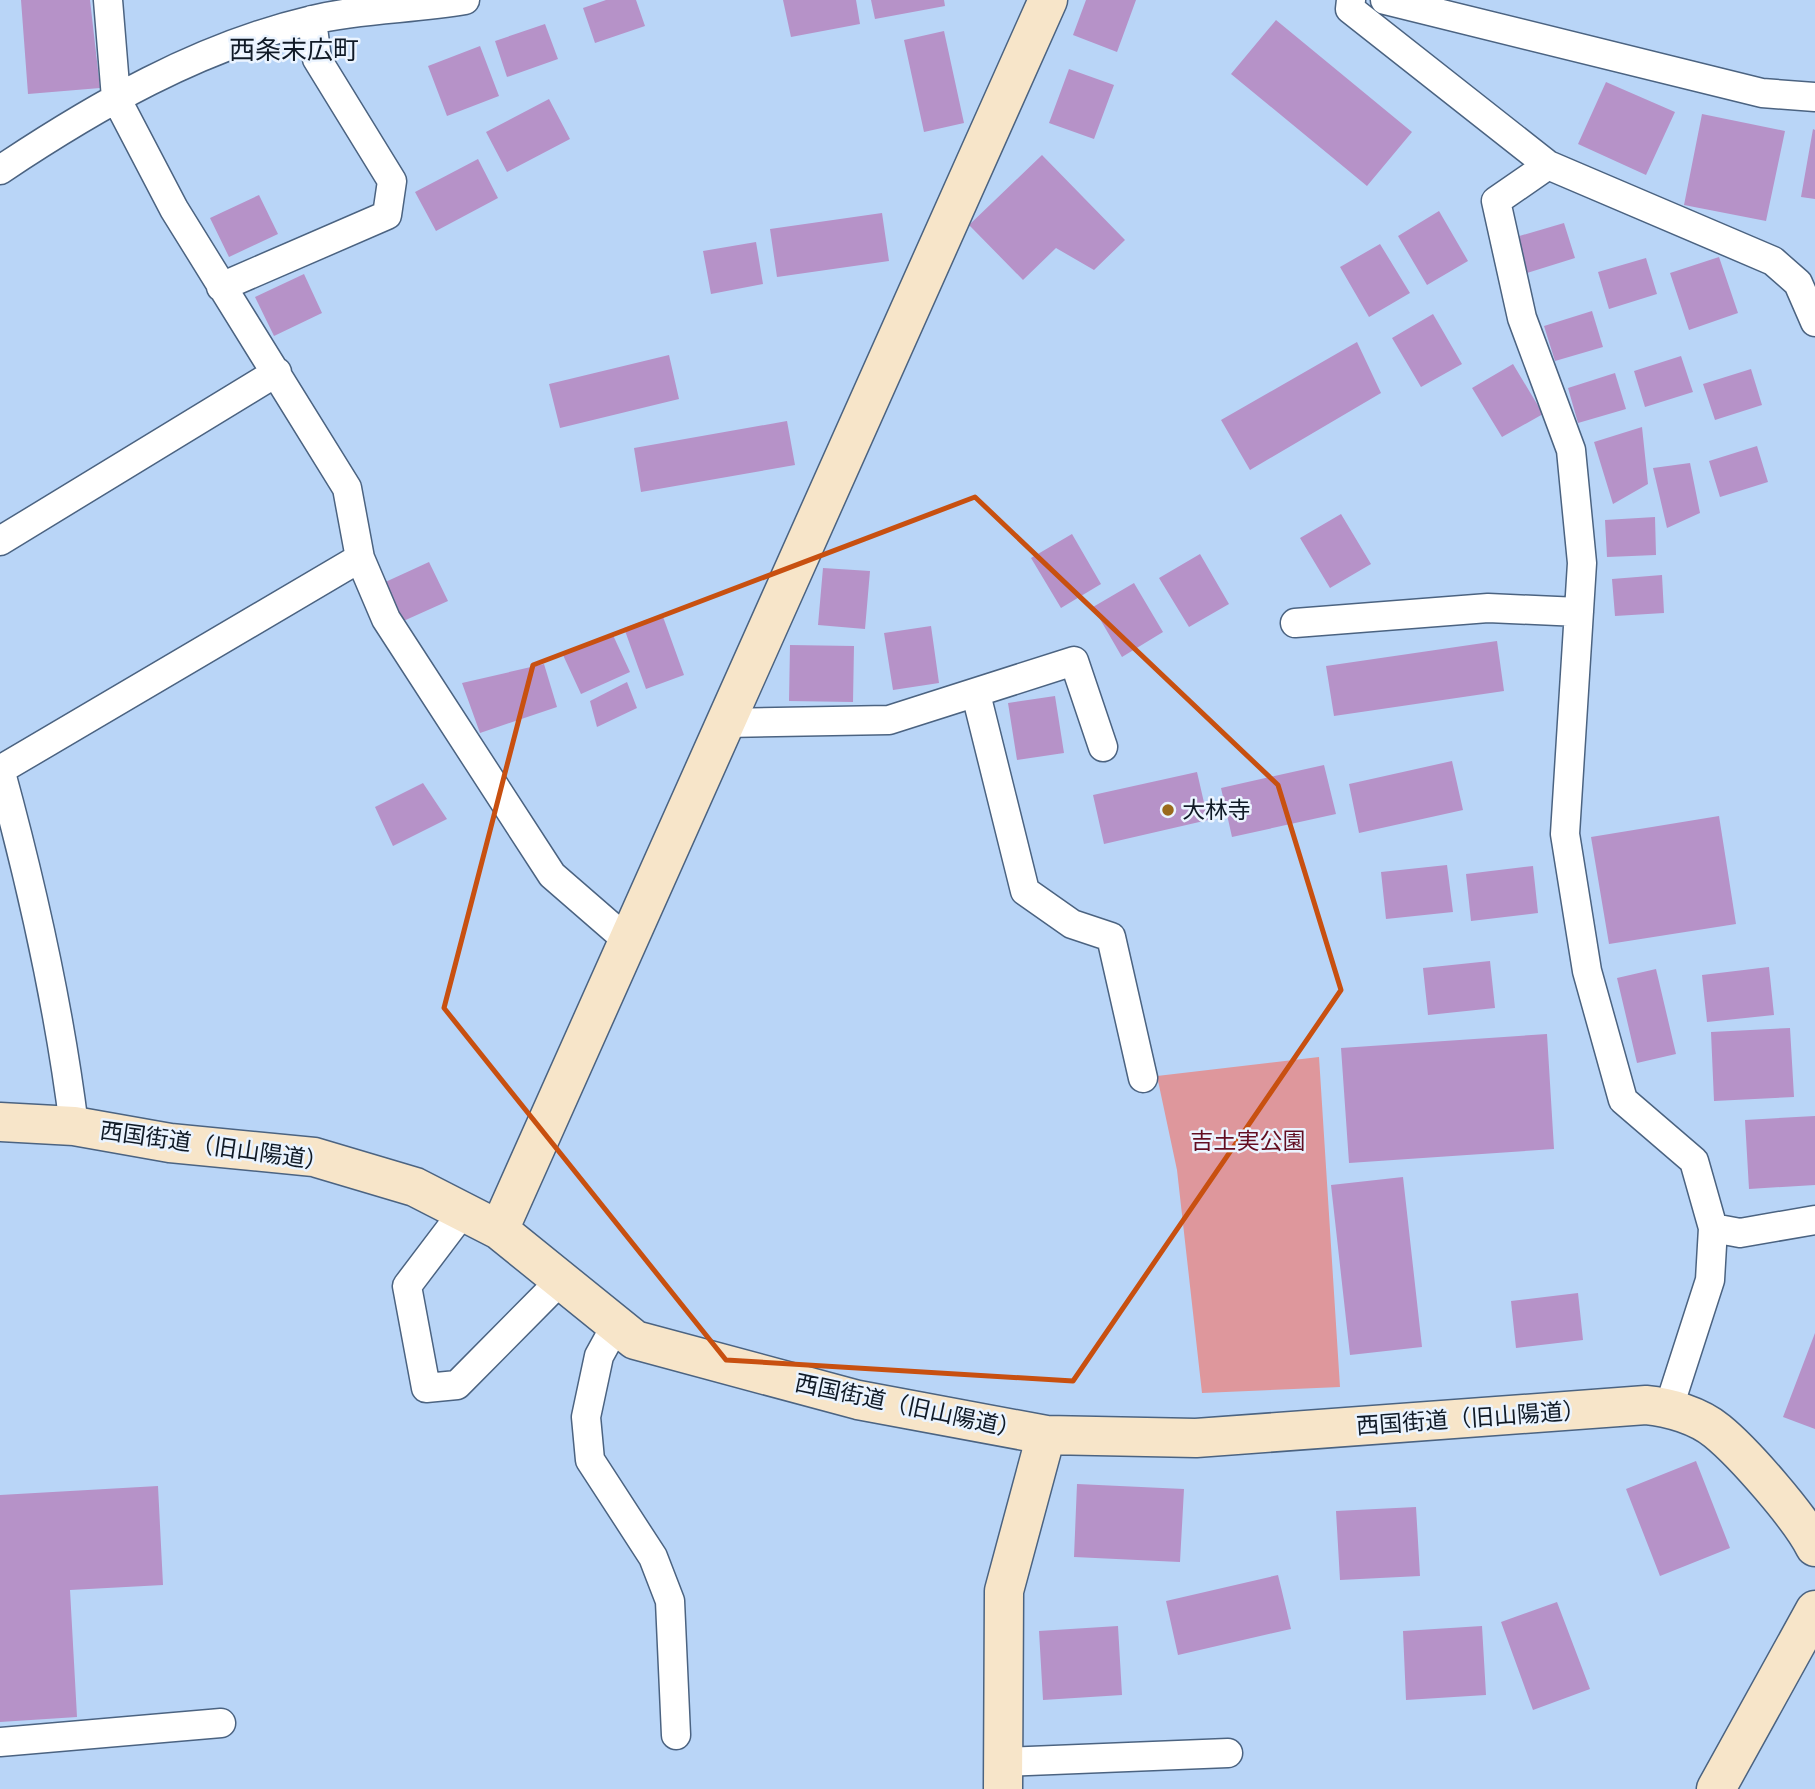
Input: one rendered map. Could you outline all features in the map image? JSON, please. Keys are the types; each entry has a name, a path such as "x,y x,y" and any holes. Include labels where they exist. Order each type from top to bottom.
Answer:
{"street":[{"path":"108,0 116,97 174,209 347,488 360,558 386,619 552,876 628,941"},
{"path":"0,170 116,97 195,58 312,20 465,0"},
{"path":"499,1230 1048,0"},
{"path":"1351,0 1350,9 1548,165 1773,261 1798,284 1815,322"},
{"path":"1385,0 1762,93 1815,97"},
{"path":"222,287 387,215 392,181 317,59 312,20"},
{"path":"1548,165 1496,201 1522,318 1571,450 1582,563 1565,834 1587,971 1623,1100 1694,1161 1713,1228 1710,1280 1669,1407"},
{"path":"0,541 277,372"},
{"path":"74,1126 65,1050 21,845 0,770 360,558"},
{"path":"1295,623 1488,608 1579,612"},
{"path":"726,723 889,720 1074,661 1103,747"},
{"path":"976,694 1025,891 1072,924 1111,937 1143,1078"},
{"name":"西国街道（旧山陽道）","path":"0,1122 74,1126 170,1143 314,1157 415,1188 499,1230 559,1282 635,1340 858,1400 1046,1435 1196,1438 1646,1405 1669,1407 1716,1430 1788,1508 1815,1547"},
{"path":"463,1212 407,1286 426,1388 457,1385 559,1282"},
{"path":"1713,1228 1740,1233 1815,1220"},
{"path":"616,1325 599,1356 586,1418 590,1460 653,1557 670,1601 676,1735"},
{"path":"1046,1435 1004,1591 1002,1775 1228,1753"},
{"path":"1716,1789 1815,1610"},
{"path":"0,1742 221,1723"}],"highlighted area":[{"path":"975,497 1278,785 1341,990 1073,1381 726,1360 444,1008 533,665"}],"green space":[{"name":"吉土実公園","path":"1319,1057 1340,1387 1202,1393 1177,1170 1157,1076"}],"building":[{"path":"21,0 90,0 100,88 28,94"},
{"path":"606,0 636,0 645,26 595,43 583,8"},
{"path":"783,0 856,0 860,24 791,37"},
{"path":"871,0 944,0 945,6 875,19"},
{"path":"1086,0 1136,0 1117,52 1073,35"},
{"path":"1276,20 1412,132 1367,186 1231,74"},
{"path":"545,24 558,59 507,77 495,41"},
{"path":"944,31 964,123 924,132 904,40"},
{"path":"480,46 499,96 447,116 428,66"},
{"path":"1069,69 1114,85 1094,139 1049,123"},
{"path":"1606,82 1675,112 1646,175 1578,144"},
{"path":"549,99 570,139 507,172 486,132"},
{"path":"1702,114 1785,131 1766,221 1684,205"},
{"path":"1813,129 1815,130 1815,199 1801,197"},
{"path":"1042,155 1125,240 1094,270 1056,248 1023,280 969,225"},
{"path":"478,159 498,198 436,231 415,192"},
{"path":"259,195 278,234 229,257 210,218"},
{"path":"1439,211 1468,261 1427,285 1398,236"},
{"path":"882,213 889,261 777,277 770,229"},
{"path":"1564,223 1575,258 1527,273 1516,237"},
{"path":"756,242 763,284 711,294 703,251"},
{"path":"1380,244 1410,293 1369,317 1340,267"},
{"path":"1719,257 1738,313 1689,330 1670,273"},
{"path":"1646,258 1657,294 1609,309 1598,272"},
{"path":"304,274 322,313 274,336 255,297"},
{"path":"1592,311 1603,347 1555,361 1544,326"},
{"path":"1433,314 1462,364 1421,387 1392,338"},
{"path":"1357,342 1381,393 1250,470 1221,420"},
{"path":"669,355 679,399 560,428 549,384"},
{"path":"1681,356 1693,392 1645,407 1634,371"},
{"path":"1513,364 1543,414 1502,437 1472,388"},
{"path":"1751,369 1762,405 1715,420 1703,384"},
{"path":"1615,373 1626,409 1578,423 1568,388"},
{"path":"787,421 795,465 641,492 634,448"},
{"path":"1642,427 1648,484 1613,504 1594,442"},
{"path":"1757,446 1768,482 1720,497 1709,461"},
{"path":"1690,463 1700,513 1667,528 1653,468"},
{"path":"1341,514 1371,564 1330,588 1300,538"},
{"path":"1655,517 1656,555 1607,557 1605,520"},
{"path":"1072,534 1101,584 1061,608 1031,558"},
{"path":"1200,554 1229,604 1189,627 1159,578"},
{"path":"429,562 448,601 399,623 381,584"},
{"path":"823,568 870,571 865,629 818,625"},
{"path":"1662,575 1664,613 1615,616 1612,579"},
{"path":"1134,583 1163,632 1122,657 1093,607"},
{"path":"662,614 684,675 646,689 624,628"},
{"path":"931,626 939,683 893,690 884,633"},
{"path":"612,633 630,672 581,694 563,655"},
{"path":"1497,641 1504,691 1334,716 1326,666"},
{"path":"790,645 854,646 853,702 789,701"},
{"path":"544,664 557,707 480,733 462,683"},
{"path":"627,682 637,708 597,727 590,701"},
{"path":"1055,696 1064,753 1017,760 1008,703"},
{"path":"1452,761 1463,810 1359,833 1349,784"},
{"path":"1324,765 1336,814 1232,837 1221,788"},
{"path":"1197,772 1208,820 1104,844 1093,795"},
{"path":"423,783 447,819 393,846 375,807"},
{"path":"1719,816 1736,924 1609,944 1591,837"},
{"path":"1447,865 1453,912 1386,919 1381,872"},
{"path":"1533,866 1538,913 1471,921 1466,874"},
{"path":"1490,961 1495,1008 1428,1015 1423,968"},
{"path":"1769,967 1774,1015 1707,1022 1702,975"},
{"path":"1656,969 1676,1054 1637,1063 1617,978"},
{"path":"1790,1028 1794,1097 1714,1101 1711,1032"},
{"path":"1547,1034 1554,1149 1349,1163 1341,1048"},
{"path":"1815,1116 1815,1185 1749,1189 1745,1120"},
{"path":"1403,1177 1422,1347 1350,1355 1331,1185"},
{"path":"1578,1293 1583,1340 1516,1348 1511,1301"},
{"path":"1815,1333 1815,1429 1783,1417"},
{"path":"1696,1461 1730,1548 1660,1576 1626,1489"},
{"path":"1077,1484 1184,1489 1180,1562 1074,1557"},
{"path":"158,1486 163,1585 70,1590 77,1717 0,1722 0,1495"},
{"path":"1416,1507 1420,1576 1340,1580 1336,1511"},
{"path":"1278,1575 1291,1629 1178,1655 1166,1601"},
{"path":"1557,1602 1590,1689 1533,1710 1501,1622"},
{"path":"1118,1626 1122,1695 1043,1700 1039,1631"},
{"path":"1482,1626 1486,1695 1406,1700 1403,1631"}],"place":[{"name":"大林寺","path":"1168,810"}],"district":[{"name":"西条末広町","path":"294,50"}]}
